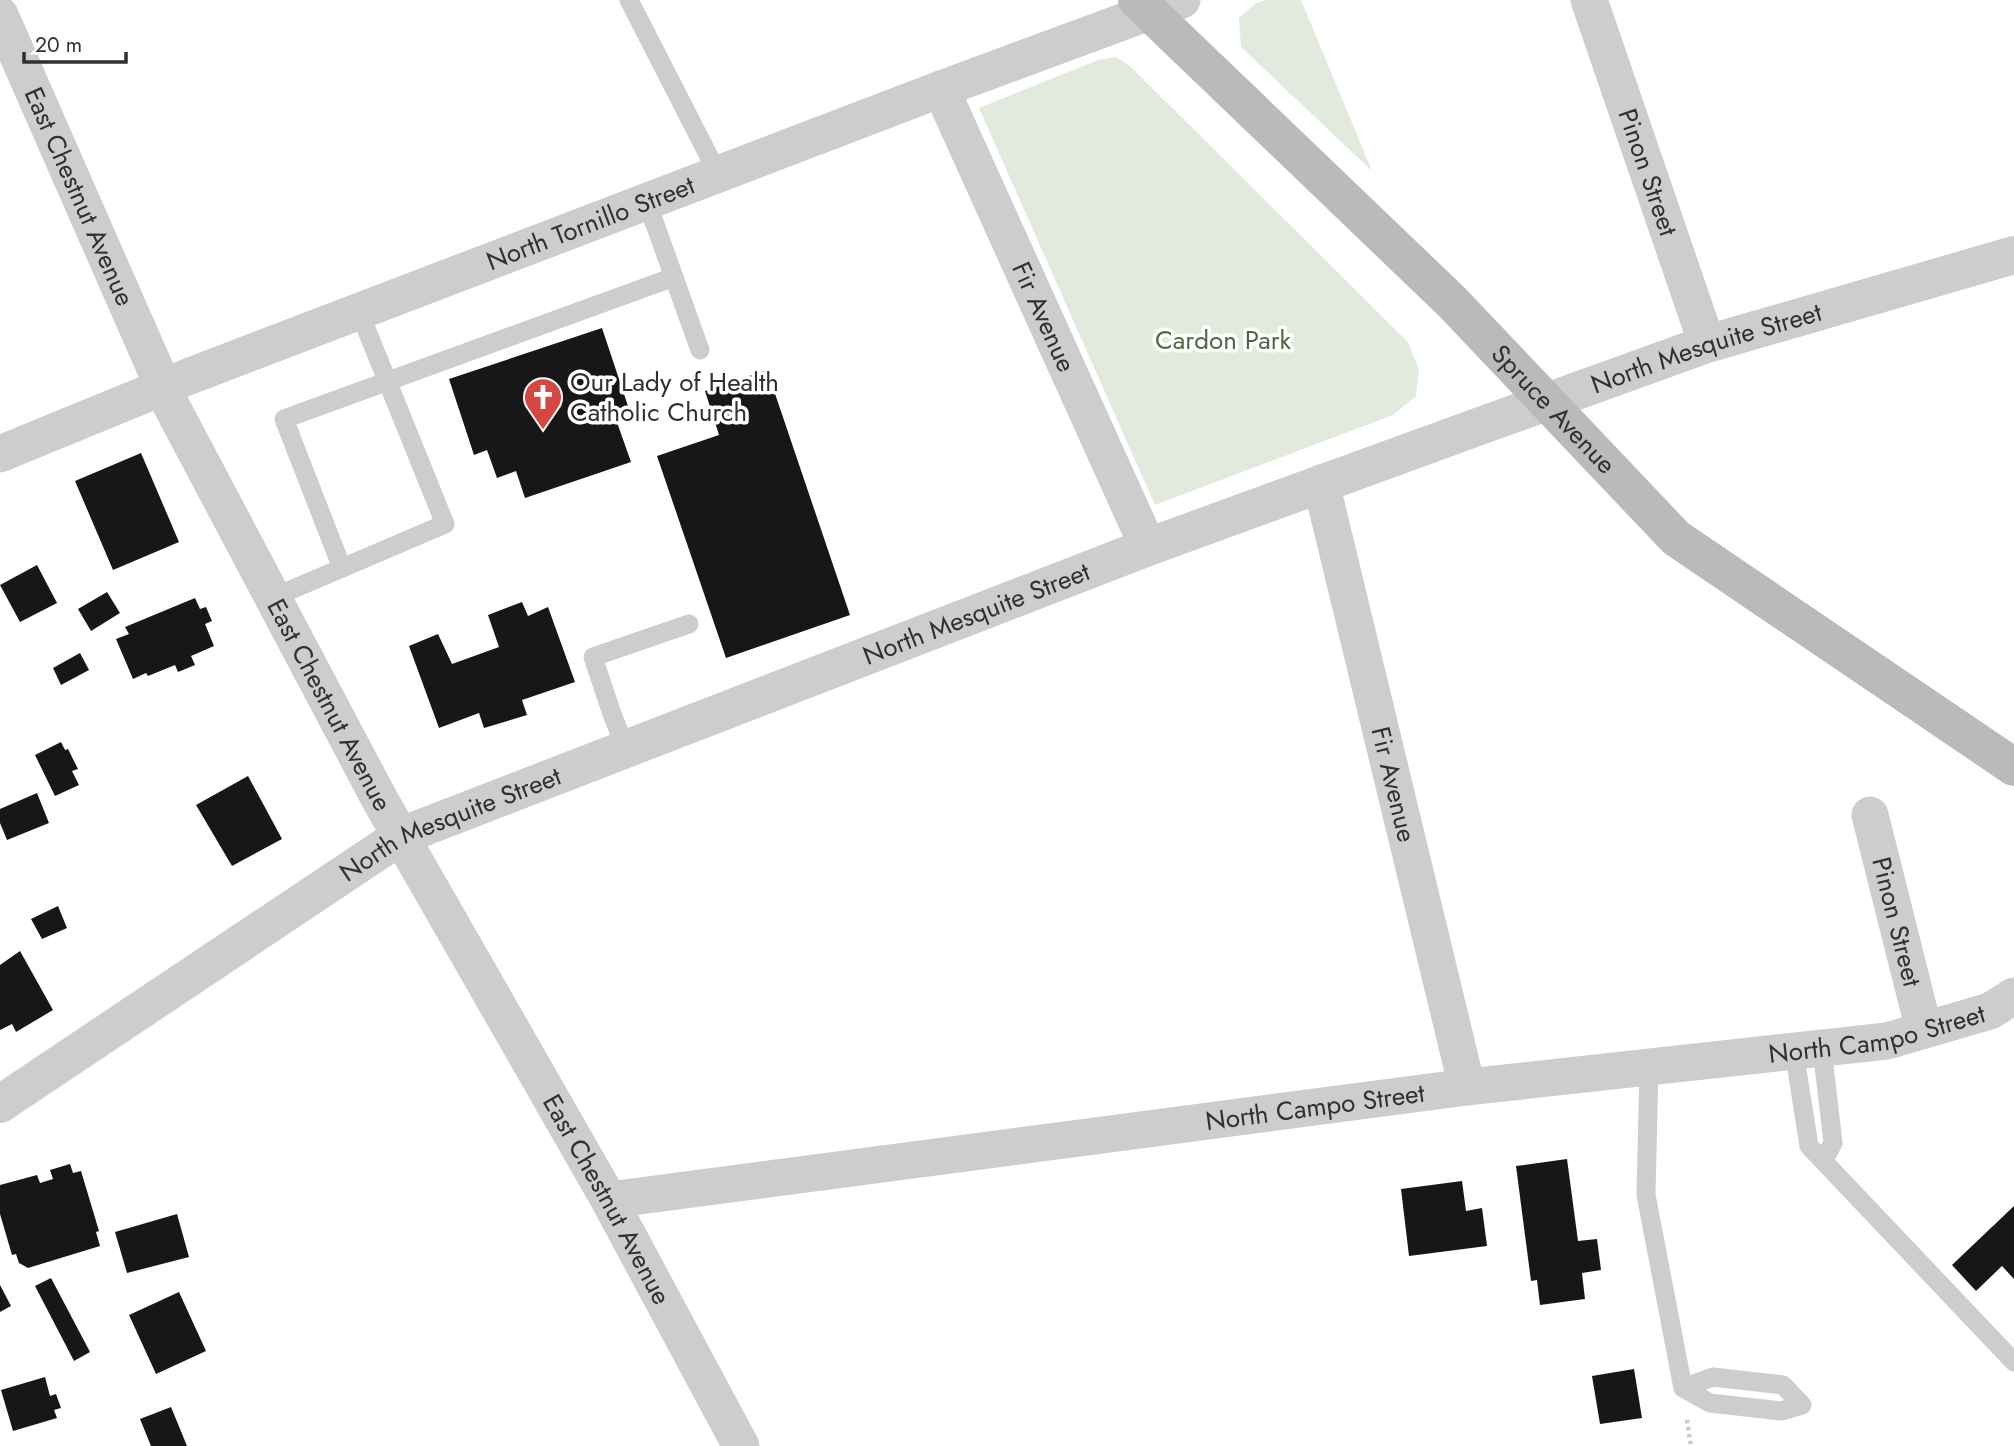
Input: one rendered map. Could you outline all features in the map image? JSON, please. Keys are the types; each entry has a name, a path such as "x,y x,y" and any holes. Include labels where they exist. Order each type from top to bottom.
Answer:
{"main road":[{"name":"Spruce Avenue","path":"1156,4 1452,302 1676,538 2014,767"}],"street":[{"name":"Pinon Street","path":"1589,0 1707,344"},
{"name":"North Tornillo Street","path":"0,454 163,387 1156,4"},
{"name":"East Chestnut Avenue","path":"0,15 163,387 272,598 401,836 609,1199 741,1446"},
{"name":"Fir Avenue","path":"941,89 1148,547"},
{"name":"North Mesquite Street","path":"0,1104 401,836 1148,547 1707,344 2014,256"},
{"name":"Fir Avenue","path":"1321,483 1467,1087"},
{"name":"Pinon Street","path":"1870,815 1924,1030"},
{"name":"North Campo Street","path":"609,1199 1467,1087 1886,1041 1990,1011 2014,996"}],"lane":[{"path":"629,0 718,174"},
{"path":"647,202 699,349"},
{"path":"342,568 284,419 674,277"},
{"path":"272,598 445,524 359,312"},
{"path":"626,749 611,714 593,657 689,624"},
{"path":"1808,1049 1833,1143 1824,1160"},
{"path":"1808,1049 1809,1146 2014,1362"},
{"path":"1649,1067 1646,1195 1683,1388"},
{"path":"1713,1377 1783,1385 1802,1405 1781,1411 1710,1403 1683,1388 1713,1377"}],"green space":[{"path":"1267,0 1301,0 1372,171 1241,47 1239,18 1256,3"},
{"name":"Cardon Park","path":"1116,57 1130,66 1408,342 1419,370 1416,396 1393,415 1155,505 979,108 1098,60"}],"building":[{"name":"Our Lady of Health Catholic Church","path":"602,328 628,406 613,411 631,462 525,498 516,471 497,478 487,450 474,455 449,379"},
{"path":"767,370 850,615 726,658 657,456 719,435 705,391"},
{"path":"141,453 179,542 113,570 75,481"},
{"path":"37,565 57,603 20,622 0,585"},
{"path":"107,592 120,613 91,631 78,609"},
{"path":"195,598 200,609 206,607 212,621 205,624 214,646 191,656 195,665 178,672 175,665 133,679 116,639 129,634 125,627"},
{"path":"522,602 528,616 548,607 575,682 522,700 527,715 484,728 479,713 439,728 409,646 438,634 452,664 499,647 488,615"},
{"path":"80,653 89,670 61,685 53,668"},
{"path":"61,742 65,750 68,749 78,769 72,771 79,785 55,796 35,755"},
{"path":"248,776 282,839 232,866 196,805"},
{"path":"37,793 49,823 7,840 0,823 0,809"},
{"path":"58,906 67,928 42,939 31,919"},
{"path":"20,951 53,1010 16,1032 12,1024 0,1030 0,965"},
{"path":"1567,1159 1578,1241 1597,1239 1601,1270 1582,1273 1585,1299 1540,1305 1537,1280 1531,1281 1516,1166"},
{"path":"70,1164 73,1173 81,1171 99,1231 96,1232 100,1246 28,1268 19,1263 16,1254 12,1255 0,1214 0,1185 37,1175 40,1183 53,1179 50,1170"},
{"path":"1462,1181 1466,1211 1482,1208 1487,1246 1409,1256 1401,1189"},
{"path":"2014,1206 2014,1279 2002,1266 1976,1291 1952,1265"},
{"path":"177,1214 189,1257 127,1273 115,1232"},
{"path":"51,1278 90,1352 74,1361 35,1286"},
{"path":"0,1285 11,1306 0,1312"},
{"path":"179,1292 206,1351 156,1374 129,1315"},
{"path":"1634,1369 1642,1418 1600,1424 1592,1376"},
{"path":"45,1377 50,1396 56,1394 61,1408 54,1410 57,1418 13,1431 1,1390"},
{"path":"171,1407 187,1446 151,1446 140,1419"}],"place":[{"name":"Our Lady of Health Catholic Church","path":"543,431"}]}
